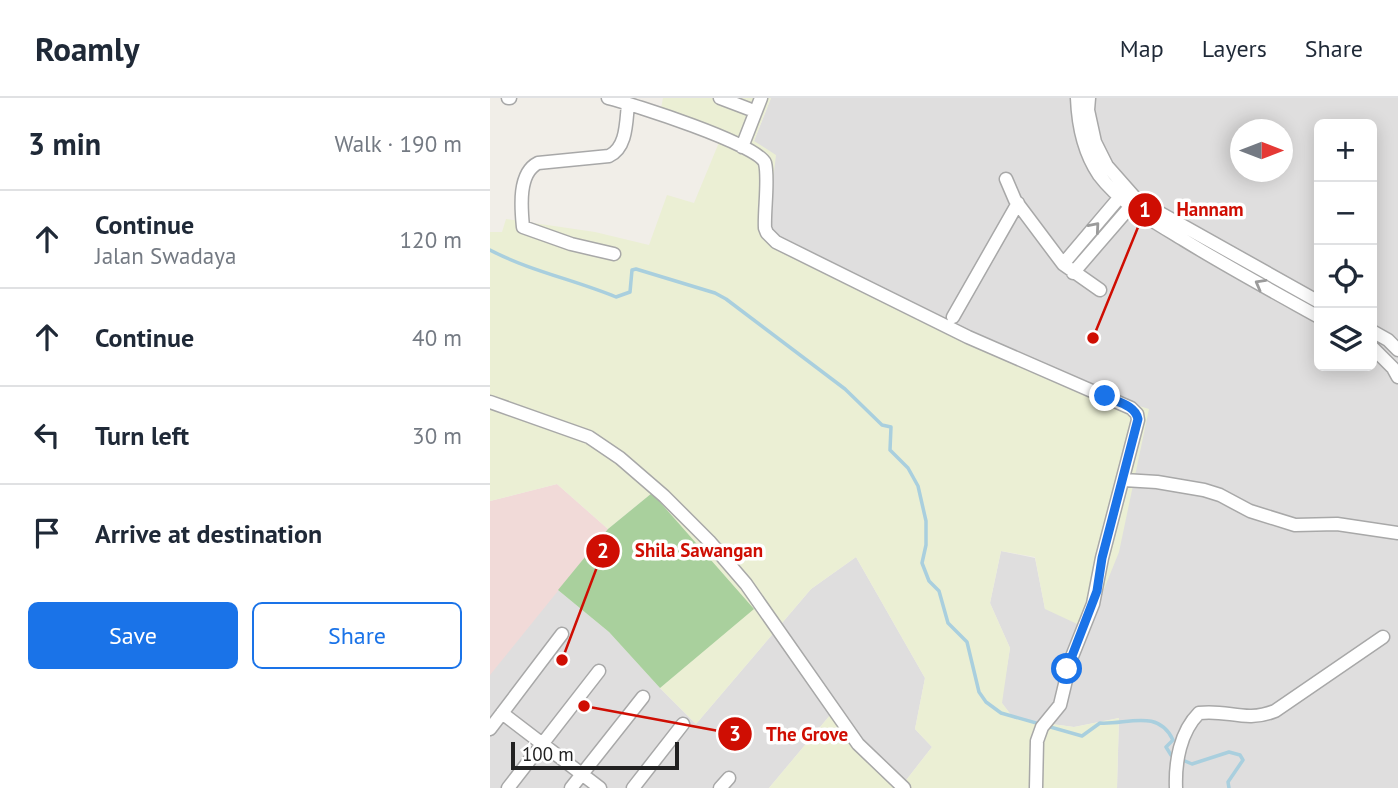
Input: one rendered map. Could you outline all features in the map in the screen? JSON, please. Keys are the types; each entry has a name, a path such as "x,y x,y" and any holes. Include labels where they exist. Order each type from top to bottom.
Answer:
{"street":[{"path":"608,98 659,113 742,147 764,161 765,228 776,242 968,337 1134,410 1138,419 1102,558 1093,604 1070,659 1060,705 1042,727 1037,748 1036,788"},
{"path":"659,113 664,98"},
{"path":"720,98 749,109"},
{"path":"742,147 761,98"},
{"path":"1077,98 1085,145 1098,173 1134,203 1215,259 1314,314"},
{"path":"1089,98 1088,110 1095,142 1123,193"},
{"path":"614,254 570,244 523,227 524,178 530,166 538,163 617,153 621,146 628,104"},
{"path":"1006,179 1017,203 1068,268 1100,289"},
{"path":"1068,268 1123,193"},
{"path":"953,317 1017,203"},
{"path":"1068,268 1134,203"},
{"path":"1134,203 1314,299"},
{"path":"1377,334 1398,350"},
{"path":"1377,349 1398,377"},
{"path":"490,402 589,437 620,458 664,496 709,541 746,584 858,744 904,788"},
{"path":"1124,480 1204,489 1251,511 1295,525 1336,524 1398,533"},
{"path":"490,729 562,635"},
{"path":"1176,788 1175,766 1186,729 1199,713 1209,711 1260,717 1275,711 1383,636"},
{"path":"508,788 599,671"},
{"path":"571,788 643,697"},
{"path":"502,713 600,788"},
{"path":"633,788 683,724"}],"shaded area":[{"path":"771,98 1398,98 1398,788 1117,788 1119,718 1074,727 1014,719 1001,702 1010,648 990,603 1001,551 1035,558 1045,609 1106,396 777,239 768,225 754,141"},
{"path":"557,484 608,529 490,675 490,501"},
{"path":"490,501 608,529 558,590 609,632 696,724 811,589 856,557 925,678 915,729 932,747 900,788 831,714 769,788 490,788"}],"green space":[{"path":"663,98 771,98 754,141 776,155 768,224 777,239 1106,396 1149,409 1119,552 1088,629 1045,609 1035,557 1001,551 990,603 1010,648 1002,703 1014,719 1074,727 1119,718 1117,788 900,788 932,747 915,729 925,678 856,557 811,589 696,724 660,688 753,609 652,493 608,529 557,484 490,501 490,232 502,232 506,219 595,232 649,245 667,195 694,203 720,140 660,113"},
{"path":"652,493 754,609 660,688 609,632 558,590 608,529"},
{"path":"831,714 896,788 769,788"}],"waterway":[{"path":"490,250 521,264 616,297 630,292 632,270 636,269 715,293 726,299 845,389 882,425 891,427 890,450 908,468 918,486 926,521 926,545 922,563 929,581 939,591 948,623 967,642 979,692 986,702 1001,713 1082,736 1100,723 1141,720 1159,724 1173,740 1166,747 1171,755 1192,764 1229,752 1240,755 1243,760 1228,782 1229,788"}],"place":[{"name":"Hannam","path":"1093,338"},
{"name":"Shila Sawangan","path":"562,660"},
{"name":"The Grove","path":"584,706"}],"route":[{"path":"1067,669 1097,591 1102,558 1138,419 1134,410 1105,396"}]}
